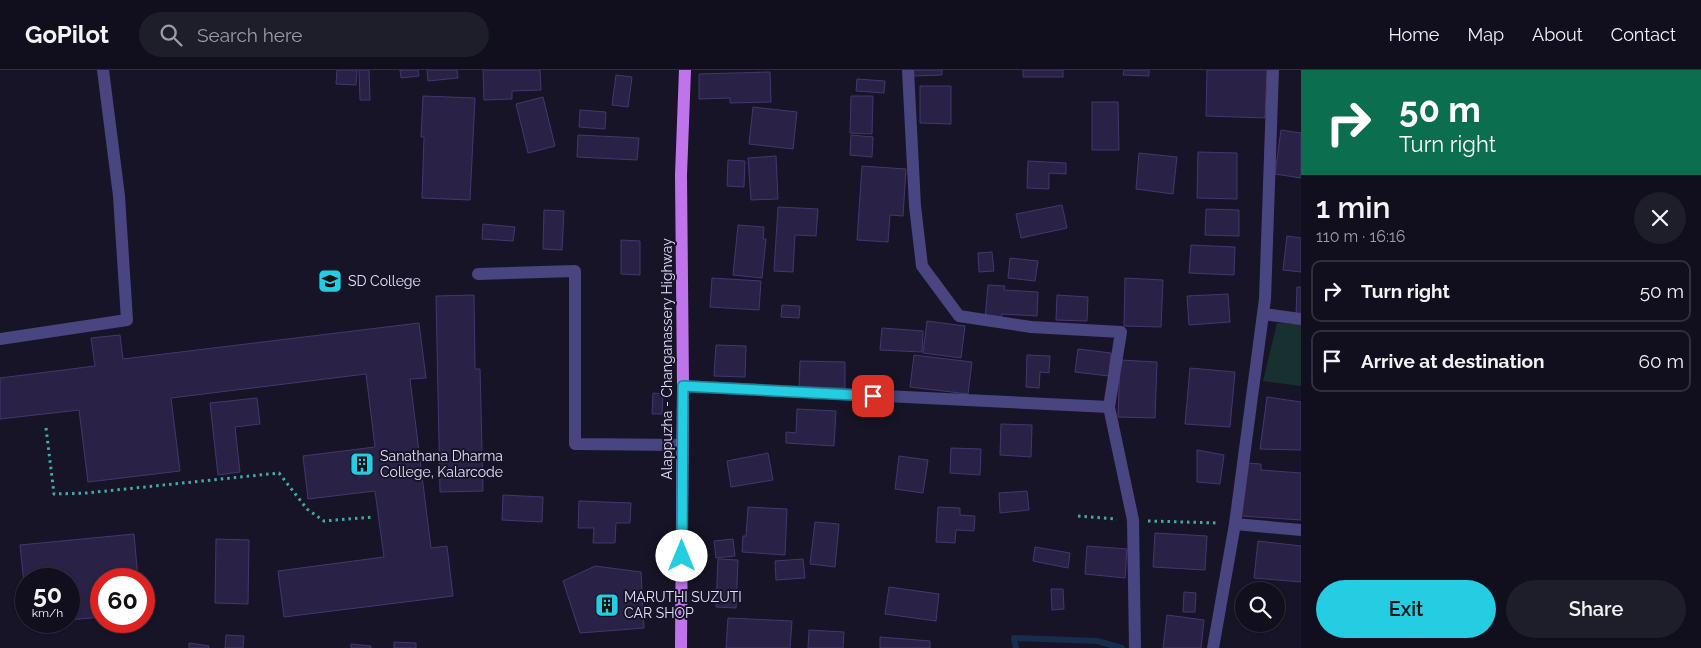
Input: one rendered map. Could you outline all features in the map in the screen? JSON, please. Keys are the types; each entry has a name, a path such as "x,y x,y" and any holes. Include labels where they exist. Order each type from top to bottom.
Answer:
{"main road":[{"name":"Alappuzha - Changanassery Highway","path":"681,648 683,386 681,175 685,70"}],"street":[{"path":"0,339 127,320 119,196 102,70"},
{"path":"908,70 914,206 922,266 959,316 1030,327 1121,332 1109,407 1134,520 1135,648"},
{"path":"1213,648 1235,524 1262,314 1273,70"},
{"path":"478,274 575,271 575,444 682,445"},
{"path":"1262,314 1301,318"},
{"path":"683,386 1109,407"},
{"path":"1235,524 1301,530"}],"path":[{"path":"46,428 54,494 87,493 279,473 307,509 324,521 373,517"},
{"path":"1078,516 1235,524"}],"green space":[{"path":"1277,323 1301,324 1301,386 1263,381"}],"building":[{"path":"337,70 357,70 356,85 336,84"},
{"path":"359,70 369,70 370,100 360,100"},
{"path":"400,70 418,70 419,76 401,78"},
{"path":"427,70 457,70 458,78 428,81"},
{"path":"483,70 540,70 541,90 512,91 512,99 484,100"},
{"path":"912,70 942,70 942,75 912,76"},
{"path":"1023,70 1063,70 1063,77 1023,77"},
{"path":"1124,70 1149,70 1149,76 1123,75"},
{"path":"1207,70 1267,70 1265,118 1206,116"},
{"path":"770,72 771,102 730,103 730,98 699,99 699,74"},
{"path":"616,75 632,77 628,107 612,105"},
{"path":"857,79 885,81 884,93 856,91"},
{"path":"920,86 951,86 951,124 920,123"},
{"path":"423,96 475,98 470,200 422,198 424,137 421,137"},
{"path":"851,96 873,96 872,134 850,133"},
{"path":"543,97 555,146 528,153 516,104"},
{"path":"1092,102 1118,102 1119,150 1092,150"},
{"path":"753,107 797,112 793,149 749,144"},
{"path":"580,110 606,112 605,129 579,127"},
{"path":"1281,130 1301,133 1301,178 1275,174"},
{"path":"578,135 639,138 637,160 577,157"},
{"path":"851,135 873,137 872,157 850,155"},
{"path":"1198,152 1237,153 1237,199 1197,198"},
{"path":"1139,153 1177,157 1173,194 1136,189"},
{"path":"776,156 778,199 751,200 748,158"},
{"path":"728,160 745,161 744,187 727,186"},
{"path":"1028,161 1066,163 1066,174 1049,173 1049,189 1027,188"},
{"path":"862,166 906,169 903,216 890,215 888,242 857,240"},
{"path":"1062,205 1067,228 1021,238 1016,214"},
{"path":"778,207 818,209 816,236 795,235 793,272 774,271"},
{"path":"1206,209 1239,210 1239,236 1205,235"},
{"path":"544,210 564,211 562,250 543,249"},
{"path":"483,224 515,227 513,241 482,239"},
{"path":"738,225 764,227 763,239 766,239 762,278 733,275"},
{"path":"1287,236 1301,238 1301,272 1283,270"},
{"path":"621,240 640,241 640,275 621,274"},
{"path":"1191,245 1235,247 1234,275 1189,273"},
{"path":"992,252 994,271 979,272 978,253"},
{"path":"1010,258 1038,261 1035,281 1008,278"},
{"path":"712,278 761,281 759,310 710,307"},
{"path":"1125,278 1163,280 1161,327 1124,326"},
{"path":"988,285 1005,286 1004,290 1038,292 1037,316 1002,314 1001,320 985,319"},
{"path":"1297,287 1301,287 1301,316 1296,316"},
{"path":"1228,294 1230,322 1189,325 1187,296"},
{"path":"474,295 475,369 480,369 483,491 440,492 436,296"},
{"path":"1057,295 1088,297 1087,321 1056,320"},
{"path":"782,305 800,306 799,318 781,317"},
{"path":"927,321 965,326 961,358 923,353"},
{"name":"Sanathana Dharma College, Kalarcode","path":"419,323 426,378 410,379 431,548 447,546 453,596 284,617 278,571 384,557 375,491 308,499 303,456 375,447 366,374 171,398 180,471 88,482 79,410 0,419 0,378 95,366 91,338 120,335 123,359"},
{"path":"882,328 923,331 922,352 880,350"},
{"path":"716,345 746,346 745,377 714,376"},
{"path":"1078,349 1111,353 1109,376 1075,372"},
{"path":"914,355 972,362 968,394 910,387"},
{"path":"1027,355 1050,356 1049,373 1040,372 1039,388 1026,387"},
{"path":"1120,360 1157,362 1155,418 1118,417"},
{"path":"800,361 845,362 845,388 799,387"},
{"path":"1190,368 1235,372 1230,427 1185,424"},
{"path":"653,393 663,394 662,414 652,414"},
{"path":"1267,397 1301,402 1301,450 1260,449"},
{"path":"257,398 260,424 235,427 240,472 218,475 210,403"},
{"path":"797,409 836,411 834,446 786,443 786,432 796,433"},
{"path":"1001,424 1032,425 1031,457 1000,455"},
{"path":"951,448 981,449 980,475 950,473"},
{"path":"1197,450 1224,455 1220,484 1197,482"},
{"path":"768,453 773,480 731,487 727,461"},
{"path":"899,456 928,460 923,493 895,489"},
{"path":"1245,463 1261,464 1261,470 1301,473 1301,520 1241,516"},
{"path":"1027,491 1029,510 1000,513 999,493"},
{"path":"503,495 543,497 542,522 502,520"},
{"path":"579,501 631,503 630,523 616,523 615,543 593,543 594,528 578,528"},
{"path":"748,507 787,509 785,555 742,552 743,536 746,536"},
{"path":"938,507 960,508 960,515 975,516 974,531 956,530 955,543 936,542"},
{"path":"815,522 839,524 835,567 810,564"},
{"path":"1155,533 1207,536 1205,570 1153,567"},
{"path":"134,534 137,568 90,568 90,618 80,619 80,568 22,568 20,545"},
{"path":"216,539 249,540 248,604 215,603"},
{"path":"733,539 735,556 716,558 714,541"},
{"path":"1258,541 1301,546 1301,582 1254,578"},
{"path":"1087,546 1127,549 1125,578 1085,574"},
{"path":"1035,547 1070,553 1068,568 1033,561"},
{"path":"718,559 738,560 736,608 716,607"},
{"path":"803,559 805,578 776,580 775,561"},
{"name":"MARUTHI SUZUTI CAR SHOP","path":"595,566 641,572 644,628 580,633 563,581"},
{"path":"889,587 939,594 936,621 885,614"},
{"path":"1051,589 1063,589 1064,609 1052,610"},
{"path":"1184,592 1196,593 1195,612 1183,612"},
{"path":"1167,615 1204,620 1201,648 1163,648"},
{"path":"728,618 792,621 790,648 726,648"},
{"path":"809,630 844,632 843,648 808,648"},
{"path":"226,635 244,636 243,648 225,648"},
{"path":"880,637 930,641 930,648 880,648"},
{"path":"394,642 416,643 416,648 394,648"},
{"path":"189,643 209,646 209,648 189,648"},
{"path":"351,644 371,646 371,648 351,648"}],"waterway":[{"path":"1016,648 1014,638 1097,641 1122,648"}],"place":[{"name":"SD College","path":"330,281"},
{"name":"Sanathana Dharma College, Kalarcode","path":"362,464"},
{"name":"MARUTHI SUZUTI CAR SHOP","path":"607,605"}],"route":[{"path":"682,556 683,386 873,396"}]}
